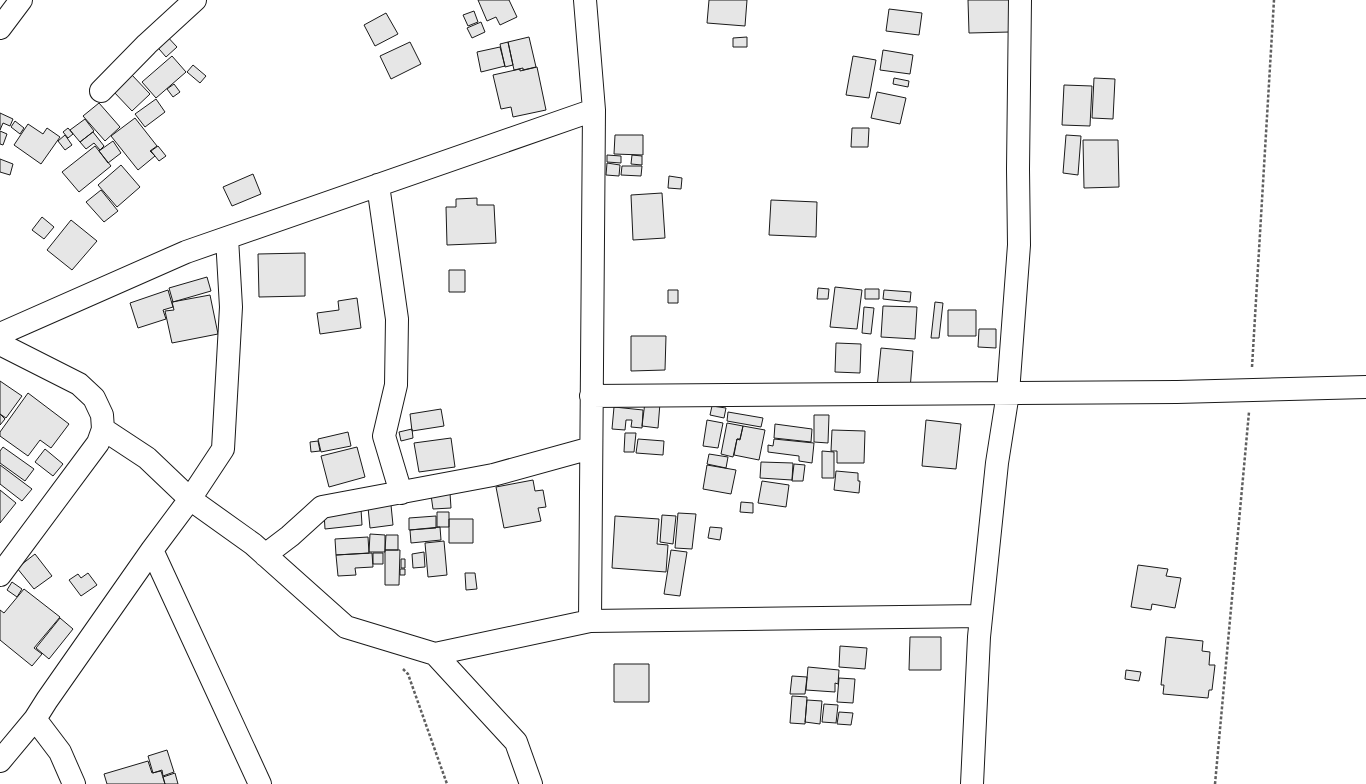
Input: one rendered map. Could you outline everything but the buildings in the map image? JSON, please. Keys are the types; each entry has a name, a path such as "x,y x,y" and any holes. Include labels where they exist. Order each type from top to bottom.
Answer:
{"street":[{"path":"0,28 21,0"},
{"path":"101,90 147,44 195,0"},
{"path":"585,0 594,110 590,621"},
{"path":"972,784 979,637 997,463 1008,393 1019,245 1018,169 1020,0"},
{"path":"0,334 186,252 594,110"},
{"path":"378,185 397,319 396,385 384,436 401,493"},
{"path":"0,761 35,719 152,550 190,499 223,449 231,307 227,238"},
{"path":"0,344 79,384 94,398 102,415 103,429 98,443 0,575"},
{"path":"591,396 1184,392 1366,387"},
{"path":"103,429 147,458 190,499 253,544 346,627 435,654 590,621 981,616"},
{"path":"265,555 290,536 322,508 493,475 591,448"},
{"path":"152,550 260,784"},
{"path":"435,654 516,742 531,784"},
{"path":"35,719 60,752 74,784"}],"path":[{"path":"402,669 408,674 446,784"}]}
